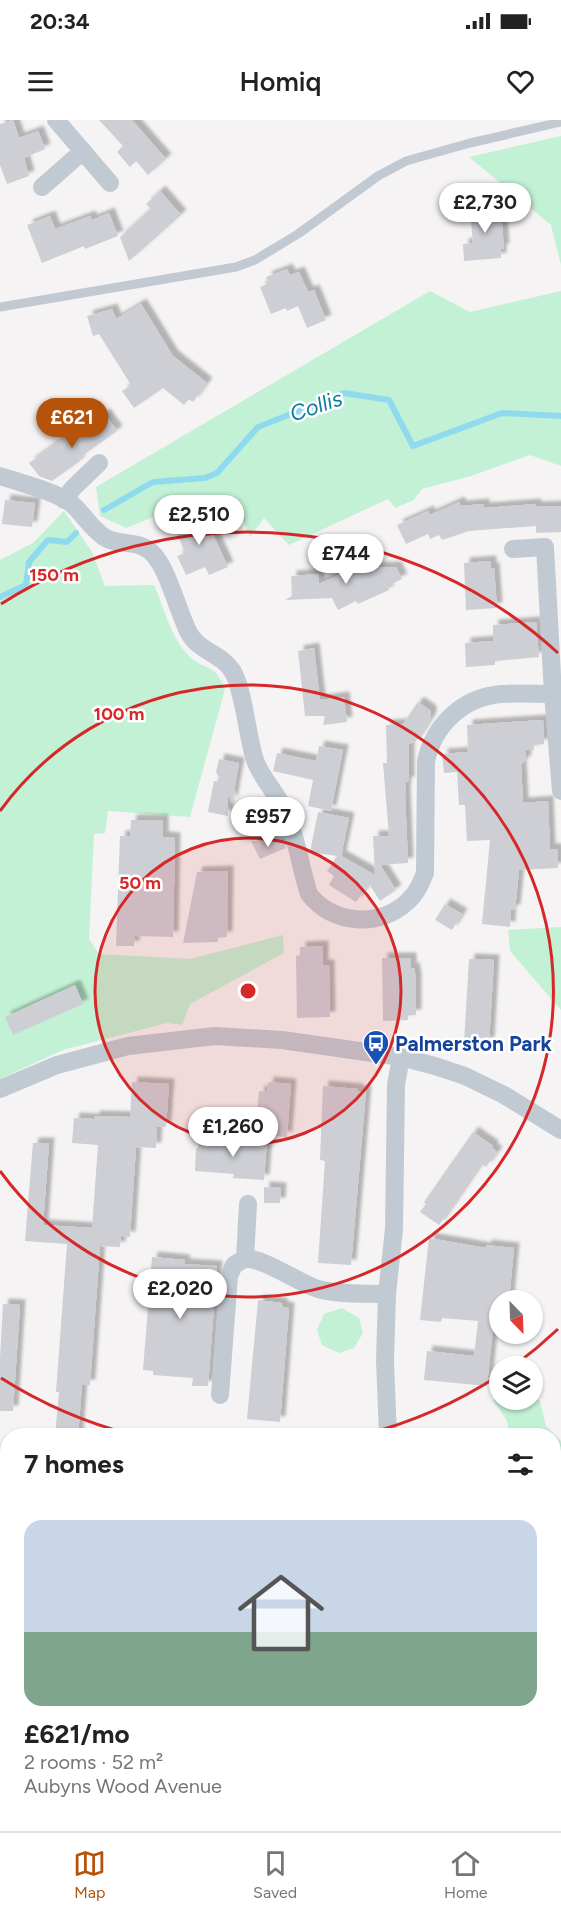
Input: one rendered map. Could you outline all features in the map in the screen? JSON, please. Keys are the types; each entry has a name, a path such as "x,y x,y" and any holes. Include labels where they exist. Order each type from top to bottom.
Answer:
{"street":[{"path":"56,120 110,183"},
{"path":"42,188 83,152"},
{"path":"64,500 99,463"},
{"path":"0,476 71,503 82,517 105,538 142,545 154,554 195,643 228,664 234,674 256,764 285,811 309,894 317,905 338,917 367,919 386,916 410,900 419,887 425,873 426,761 434,738 446,721 466,705 480,698 500,694 553,694"},
{"path":"513,549 553,547 553,694 561,791"},
{"path":"0,1089 57,1065 128,1046 215,1036 282,1040 401,1056 465,1076 504,1095 554,1125"},
{"path":"388,1428 385,1361 387,1294 394,1229 396,1085 401,1056"},
{"path":"245,1259 248,1203"},
{"path":"220,1395 229,1276 234,1265 245,1259 258,1260 303,1284 318,1289 338,1293 387,1294"}],"lane":[{"path":"0,308 236,267 255,261 333,210 378,176 406,162 470,143 561,122"}],"green space":[{"path":"561,136 561,265 551,225 469,157"},
{"path":"430,291 470,312 561,291 561,466 530,455 471,476 422,489 414,500 395,508 388,499 289,545 264,518 250,537 233,495 179,508 126,528 100,516 96,487"},
{"path":"64,511 92,552 105,586 154,585 177,641 194,661 217,675 225,689 190,817 108,811 105,833 94,834 89,939 99,954 190,959 283,935 284,953 190,1004 182,1025 167,1023 63,1050 0,1079 0,560 33,543"},
{"path":"561,927 561,1010 510,951 508,930"},
{"path":"342,1308 359,1318 363,1333 354,1348 339,1353 322,1345 317,1330 324,1314"},
{"path":"500,1410 542,1410 548,1428 508,1428 506,1419"}],"building":[{"path":"13,120 19,138 38,131 45,149 24,158 29,176 7,184 0,165 0,124"},
{"path":"99,120 132,120 166,159 148,175 136,161 130,167 117,152 123,146"},
{"path":"160,191 181,215 129,261 120,237 151,209 146,204"},
{"path":"493,202 493,212 501,211 504,249 501,249 501,258 464,261 463,244 473,243 470,212 478,212 477,203"},
{"path":"109,213 118,236 85,249 84,246 42,263 27,225 50,216 55,229 90,216 92,220"},
{"path":"287,269 290,275 299,272 308,292 314,290 326,320 307,328 298,306 271,314 260,287 269,283 266,277"},
{"path":"141,304 173,356 207,383 193,402 189,399 184,405 163,388 134,408 122,391 131,385 99,334 93,336 87,316 112,309 116,319"},
{"path":"105,414 117,431 52,481 39,476 29,463 79,427 82,431"},
{"path":"5,500 35,503 32,527 2,524"},
{"path":"459,502 461,506 484,504 484,508 536,504 536,507 561,506 561,532 536,533 536,526 469,531 442,540 439,535 430,539 428,534 406,544 397,525 428,511 430,515"},
{"path":"202,511 228,567 209,575 205,567 186,575 177,556 185,553 173,523"},
{"path":"491,561 491,568 494,568 497,608 466,610 464,563"},
{"path":"363,563 364,568 396,567 402,579 387,586 389,590 358,604 356,601 338,610 332,598 285,600 292,596 291,576 319,574 319,584"},
{"path":"536,622 539,657 495,661 495,665 466,667 465,643 493,641 493,625"},
{"path":"314,648 320,700 344,697 347,722 323,725 325,716 305,716 298,651"},
{"path":"418,702 431,711 431,718 416,741 409,744 409,782 406,782 405,794 408,863 380,865 396,890 380,901 369,884 356,902 329,885 334,876 327,871 337,856 310,852 318,812 349,818 341,856 375,875 373,836 389,836 383,763 387,763 386,725 403,724"},
{"path":"543,720 544,744 534,745 534,750 525,750 526,760 521,764 523,803 548,801 550,849 557,849 558,868 519,870 515,910 511,910 510,927 482,924 490,840 467,841 465,805 459,805 457,772 444,773 442,754 468,752 467,725"},
{"path":"319,746 343,750 331,811 308,806 313,780 273,771 277,753 316,761"},
{"path":"219,759 239,763 232,803 228,795 228,816 208,812 214,781 222,782 216,772"},
{"path":"131,820 163,820 163,837 175,838 173,937 135,936 134,946 116,946 120,836 130,836"},
{"path":"251,841 284,842 286,848 260,859"},
{"path":"228,871 227,937 218,937 218,942 183,943 197,872"},
{"path":"445,904 462,914 452,930 435,920"},
{"path":"323,946 323,965 329,965 330,1017 297,1018 296,956 300,955 300,947"},
{"path":"382,958 411,958 411,968 414,968 416,979 416,1015 408,1015 408,1020 383,1021"},
{"path":"469,959 494,960 489,1043 464,1042"},
{"path":"75,985 83,1004 13,1035 5,1017"},
{"path":"132,1082 169,1084 166,1127 157,1126 156,1148 136,1147 130,1237 121,1236 120,1247 100,1246 90,1385 82,1385 79,1428 56,1428 59,1392 56,1392 67,1244 25,1241 33,1143 49,1143 43,1225 92,1228 98,1145 72,1143 74,1118 130,1117"},
{"path":"268,1082 291,1084 287,1137 255,1135 259,1091 267,1092"},
{"path":"323,1086 366,1091 351,1265 318,1263 325,1161 320,1160"},
{"path":"473,1132 493,1146 492,1148 497,1152 486,1167 481,1164 439,1225 420,1212 426,1204 424,1202"},
{"path":"238,1138 267,1140 264,1180 233,1178 234,1174 195,1171 196,1148 198,1148 199,1140 238,1142"},
{"path":"264,1187 281,1188 280,1203 264,1203"},
{"path":"429,1238 486,1248 486,1245 514,1248 510,1290 489,1290 489,1344 491,1344 487,1386 424,1380 427,1351 474,1356 478,1321 442,1318 441,1322 420,1320"},
{"path":"152,1257 185,1260 184,1264 217,1266 208,1386 192,1386 193,1378 153,1375 153,1371 143,1370"},
{"path":"258,1300 281,1303 283,1307 289,1308 280,1422 247,1419"},
{"path":"3,1304 20,1305 13,1411 0,1411"}],"waterway":[{"name":"Collis","path":"104,510 153,482 205,478 217,473 258,427 344,393 389,400 413,446 502,413 561,416"},
{"name":"Collis","path":"0,597 26,585 29,562 48,540 67,542 76,533"}],"place":[{"name":"Palmerston Park","path":"376,1066"}]}
